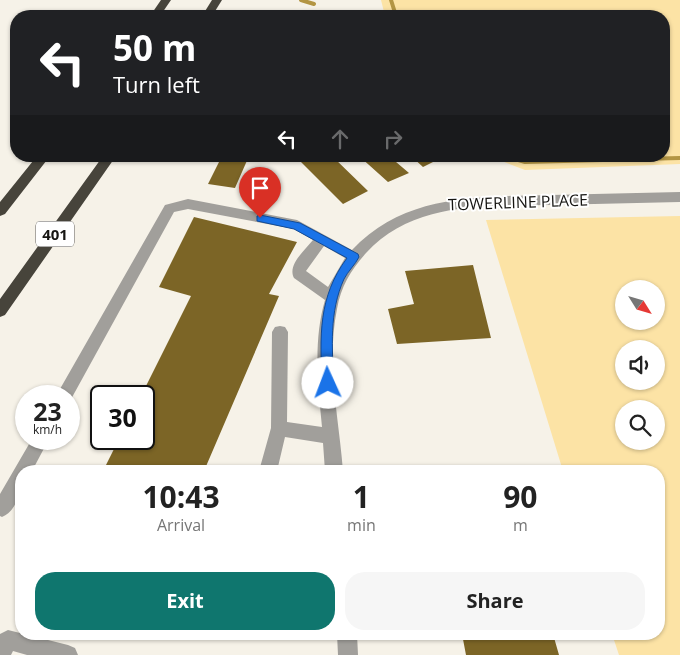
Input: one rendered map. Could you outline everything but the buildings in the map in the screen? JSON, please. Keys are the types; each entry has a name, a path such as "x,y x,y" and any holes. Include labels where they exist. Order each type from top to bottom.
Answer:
{"highway":[{"path":"0,211 39,162"},
{"name":"401","path":"0,311 106,162"}],"street":[{"name":"TOWERLINE PLACE","path":"334,465 326,330 332,297 341,274 363,245 384,228 417,211 436,206 496,201 680,197"},
{"path":"70,385 170,208 188,204 296,225 354,257"},
{"path":"322,239 299,268 298,274 332,297"},
{"path":"270,465 279,428 280,332"},
{"path":"279,428 332,437"},
{"path":"26,465 34,450"},
{"path":"2,508 15,485"},
{"path":"0,655 8,640 68,655"},
{"path":"347,640 348,655"}],"shaded area":[{"path":"381,0 680,0 680,164 525,170 504,162 670,162 670,10 384,10"},
{"path":"680,216 680,655 619,655 614,640 665,640 665,465 561,465 486,220"}],"waterway":[{"path":"301,0 314,4"},
{"path":"391,0 394,10"},
{"path":"670,158 680,158"}],"route":[{"path":"260,218 296,225 354,257 341,274 334,292 326,330 328,383"}]}
